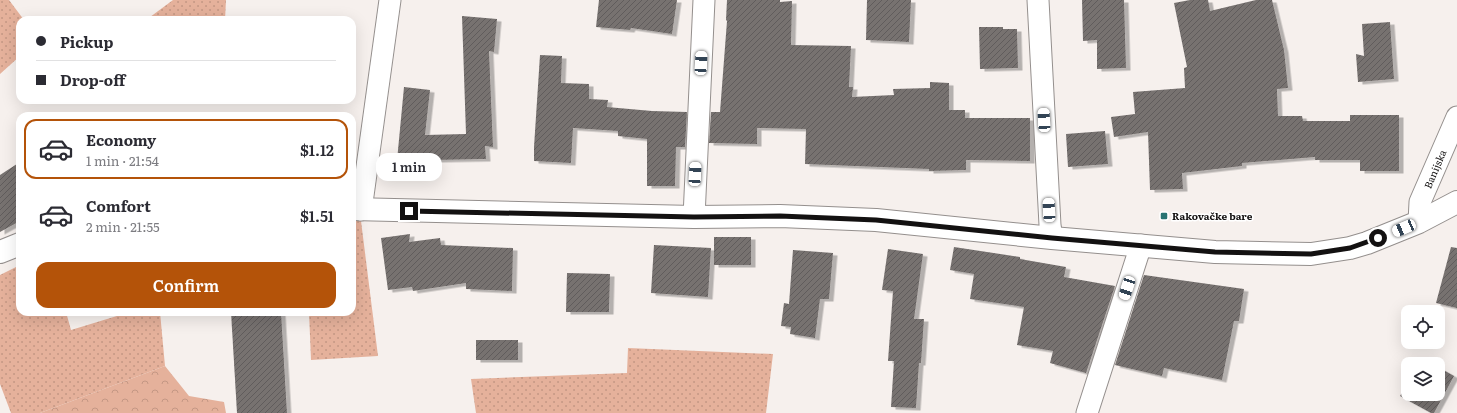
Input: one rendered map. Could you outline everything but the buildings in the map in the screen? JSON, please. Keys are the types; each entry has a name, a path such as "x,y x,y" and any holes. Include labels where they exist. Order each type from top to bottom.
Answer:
{"street":[{"path":"390,0 356,210 694,217 780,216 876,220 1052,238 1215,252 1311,254 1350,248 1390,234 1419,222 1457,202"},
{"path":"694,217 704,0"},
{"path":"1038,0 1050,225 1052,238"},
{"name":"Banijska","path":"1419,222 1420,202 1457,117"},
{"path":"0,252 16,246"},
{"path":"1087,413 1141,246"}],"green space":[{"path":"0,0 9,0 21,16 16,16 16,60 0,74"},
{"path":"173,0 226,0 225,16 151,16"},
{"path":"356,221 361,221 378,356 311,360 309,316 356,316"},
{"path":"16,267 16,316 67,316 71,330 117,316 160,316 165,366 40,413 11,413 0,384 0,275"},
{"path":"628,348 773,354 766,413 476,413 471,379 627,373"},
{"path":"165,366 189,396 224,402 226,413 40,413"}],"place":[{"name":"Rakovačke bare","path":"1164,216"}],"route":[{"path":"409,211 694,217 780,216 876,220 1052,238 1215,252 1311,254 1350,248 1378,238"}]}
